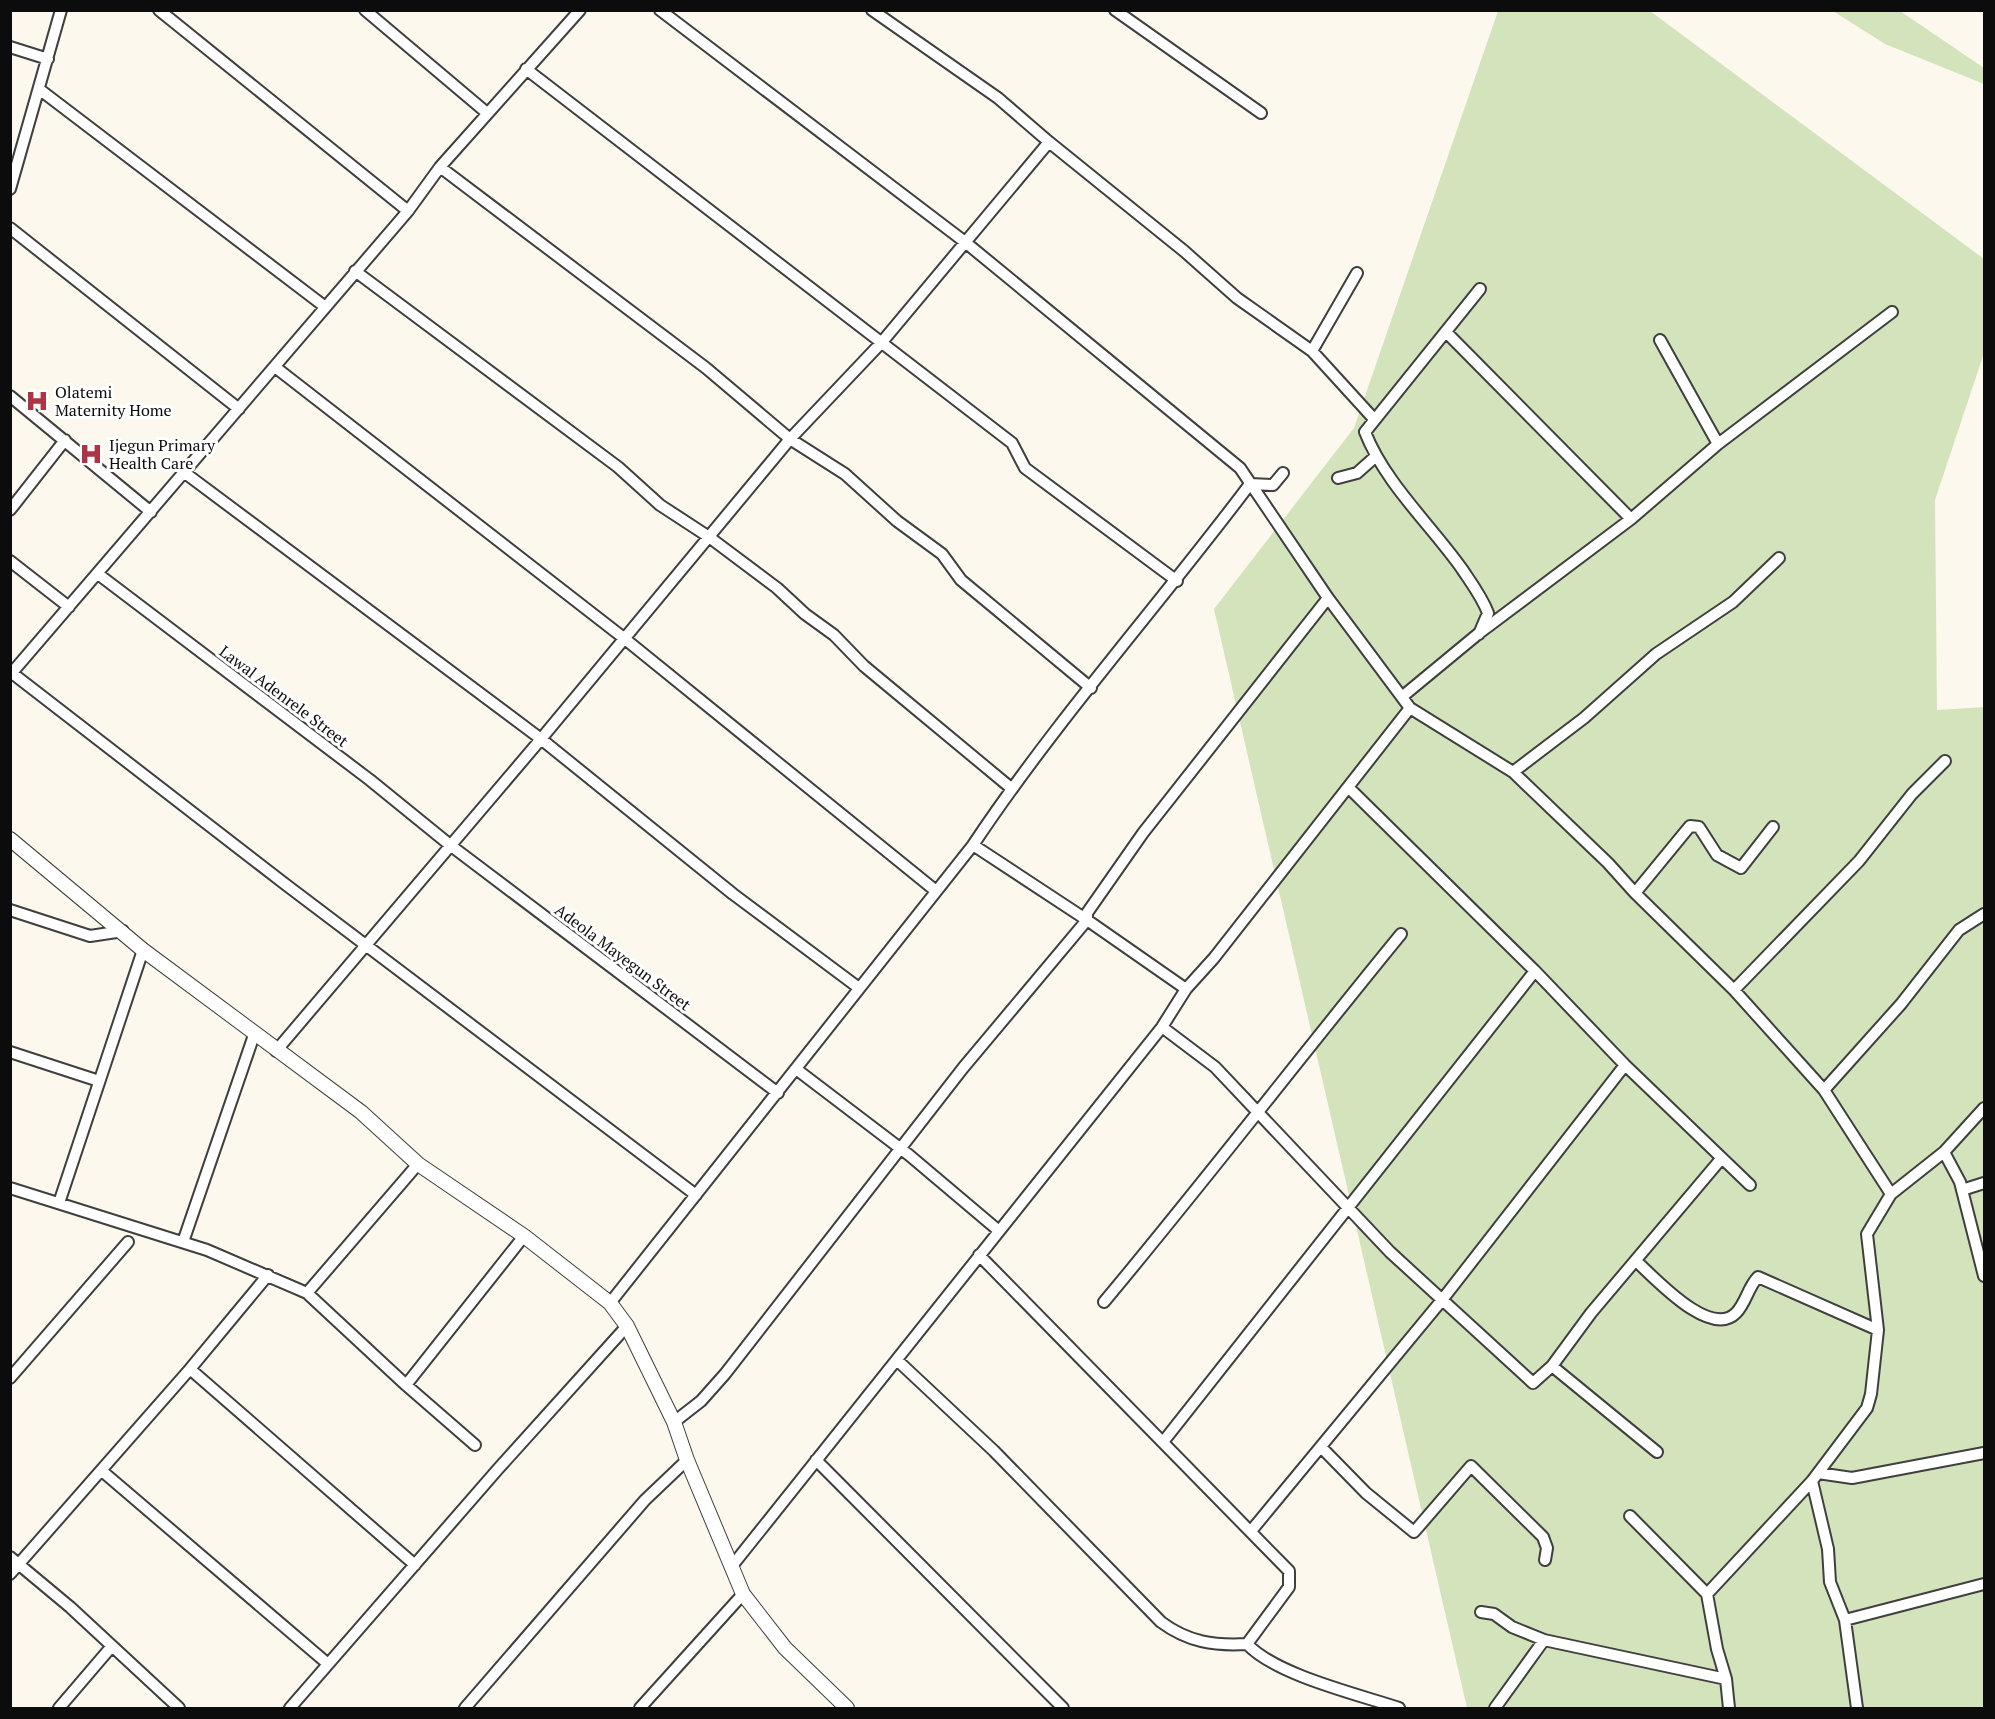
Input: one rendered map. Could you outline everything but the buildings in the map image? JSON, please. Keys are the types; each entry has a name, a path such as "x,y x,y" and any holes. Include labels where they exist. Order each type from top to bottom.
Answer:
{"street":[{"path":"11,185 61,10"},
{"path":"159,10 408,211"},
{"path":"365,10 487,113"},
{"path":"660,10 965,242 1240,468 1328,598 1410,708 1513,772 1608,863 1635,893 1734,990 1824,1090 1891,1194"},
{"path":"872,10 998,98 1238,298 1312,351 1374,419"},
{"path":"1114,10 1261,113"},
{"path":"575,13 440,167 408,211 324,306 185,473 11,674 696,1195"},
{"path":"10,48 48,59"},
{"path":"526,69 1012,443 1024,468 1177,581"},
{"path":"39,89 324,306"},
{"path":"276,1051 625,639 790,439 882,342 1048,142"},
{"path":"440,167 706,368 790,439 845,474 897,521 942,554 961,580 1091,688"},
{"path":"10,228 239,409"},
{"path":"355,271 618,467 660,505 709,537 834,635 864,666 1011,788"},
{"path":"1312,351 1357,273"},
{"path":"1478,634 1488,614 1484,601 1446,547 1375,457 1365,432 1447,333 1480,289"},
{"path":"1403,696 1478,634 1631,519 1718,444 1892,312"},
{"path":"1447,333 1631,519"},
{"path":"1660,340 1718,444"},
{"path":"275,367 625,639 936,891"},
{"path":"10,396 151,512"},
{"path":"10,510 65,440"},
{"path":"1338,478 1356,473 1375,457"},
{"path":"185,473 541,739 733,894 859,988"},
{"path":"1250,484 1273,485 1283,473"},
{"path":"610,1303 973,845 1011,788 1177,581 1250,484"},
{"path":"1513,772 1578,723 1656,654 1733,602 1779,558"},
{"path":"10,561 69,607"},
{"name":"Lawal Adenrele Street","path":"98,574 361,773 450,845"},
{"path":"674,1422 701,1401 724,1374 963,1068 1087,920 1087,913 1143,833 1328,598"},
{"path":"732,1566 898,1361 1162,1027 1186,989 1214,958 1410,708"},
{"path":"1734,990 1858,861 1912,794 1945,760"},
{"path":"1348,788 1535,971 1625,1065 1750,1185"},
{"path":"1635,893 1690,826 1699,827 1717,855 1741,868 1773,828"},
{"path":"10,839 143,950 254,1035 361,1112 418,1164 524,1236 610,1303 627,1326 674,1422 687,1460 743,1594 785,1648 847,1708"},
{"name":"Adeola Mayegun Street","path":"450,845 778,1093"},
{"path":"973,845 1186,989"},
{"path":"10,910 90,936 123,931"},
{"path":"1824,1090 1901,1004 1959,930 1984,914"},
{"path":"1104,1302 1401,934"},
{"path":"59,1203 143,950"},
{"path":"1163,1442 1347,1206 1535,971"},
{"path":"1162,1027 1215,1067 1390,1251 1533,1383 1552,1366 1591,1313 1721,1159"},
{"path":"183,1242 254,1035"},
{"path":"10,1052 99,1081"},
{"path":"1251,1531 1443,1300 1625,1065"},
{"path":"796,1069 902,1149 999,1231"},
{"path":"1707,1594 1815,1477 1867,1408 1871,1394 1878,1330 1867,1234 1891,1194 1944,1152 1984,1108"},
{"path":"1944,1152 1962,1190 1984,1276"},
{"path":"307,1293 418,1164"},
{"path":"1962,1190 1984,1183"},
{"path":"10,1188 183,1242 268,1275 307,1293 406,1386 475,1445"},
{"path":"406,1386 524,1236"},
{"path":"10,1378 128,1242"},
{"path":"979,1256 1289,1571 1291,1579 1289,1587 1247,1644"},
{"path":"1636,1261 1696,1313 1719,1320 1735,1315 1758,1277 1878,1330"},
{"path":"10,1574 15,1560 102,1471 268,1275"},
{"path":"290,1708 498,1469 627,1326"},
{"path":"898,1361 994,1451 1161,1622 1177,1634 1209,1644 1247,1644 1256,1653 1283,1668 1398,1708"},
{"path":"1552,1366 1657,1452"},
{"path":"190,1369 415,1566"},
{"path":"1321,1446 1366,1493 1414,1532 1471,1466 1543,1537 1547,1548 1545,1560"},
{"path":"1815,1477 1851,1478 1984,1454"},
{"path":"465,1708 645,1500 687,1460"},
{"path":"816,1460 1063,1708"},
{"path":"102,1471 328,1664"},
{"path":"1815,1477 1828,1549 1830,1582 1845,1620 1857,1708"},
{"path":"1630,1516 1707,1594 1717,1649 1726,1679 1729,1708"},
{"path":"15,1560 179,1708"},
{"path":"1845,1620 1984,1584"},
{"path":"640,1708 743,1594"},
{"path":"1481,1612 1494,1614 1512,1627 1544,1640 1726,1679"},
{"path":"1495,1708 1544,1640"},
{"path":"59,1708 112,1646"}],"green space":[{"path":"1498,11 1650,11 1984,259 1984,353 1935,500 1937,710 1984,707 1984,1708 1467,1708 1214,609 1354,428"},
{"path":"1833,11 1900,11 1984,68 1984,84 1885,44"}],"place":[{"name":"Olatemi Maternity Home","path":"37,401"},
{"name":"Ijegun Primary Health Care","path":"91,454"}]}
